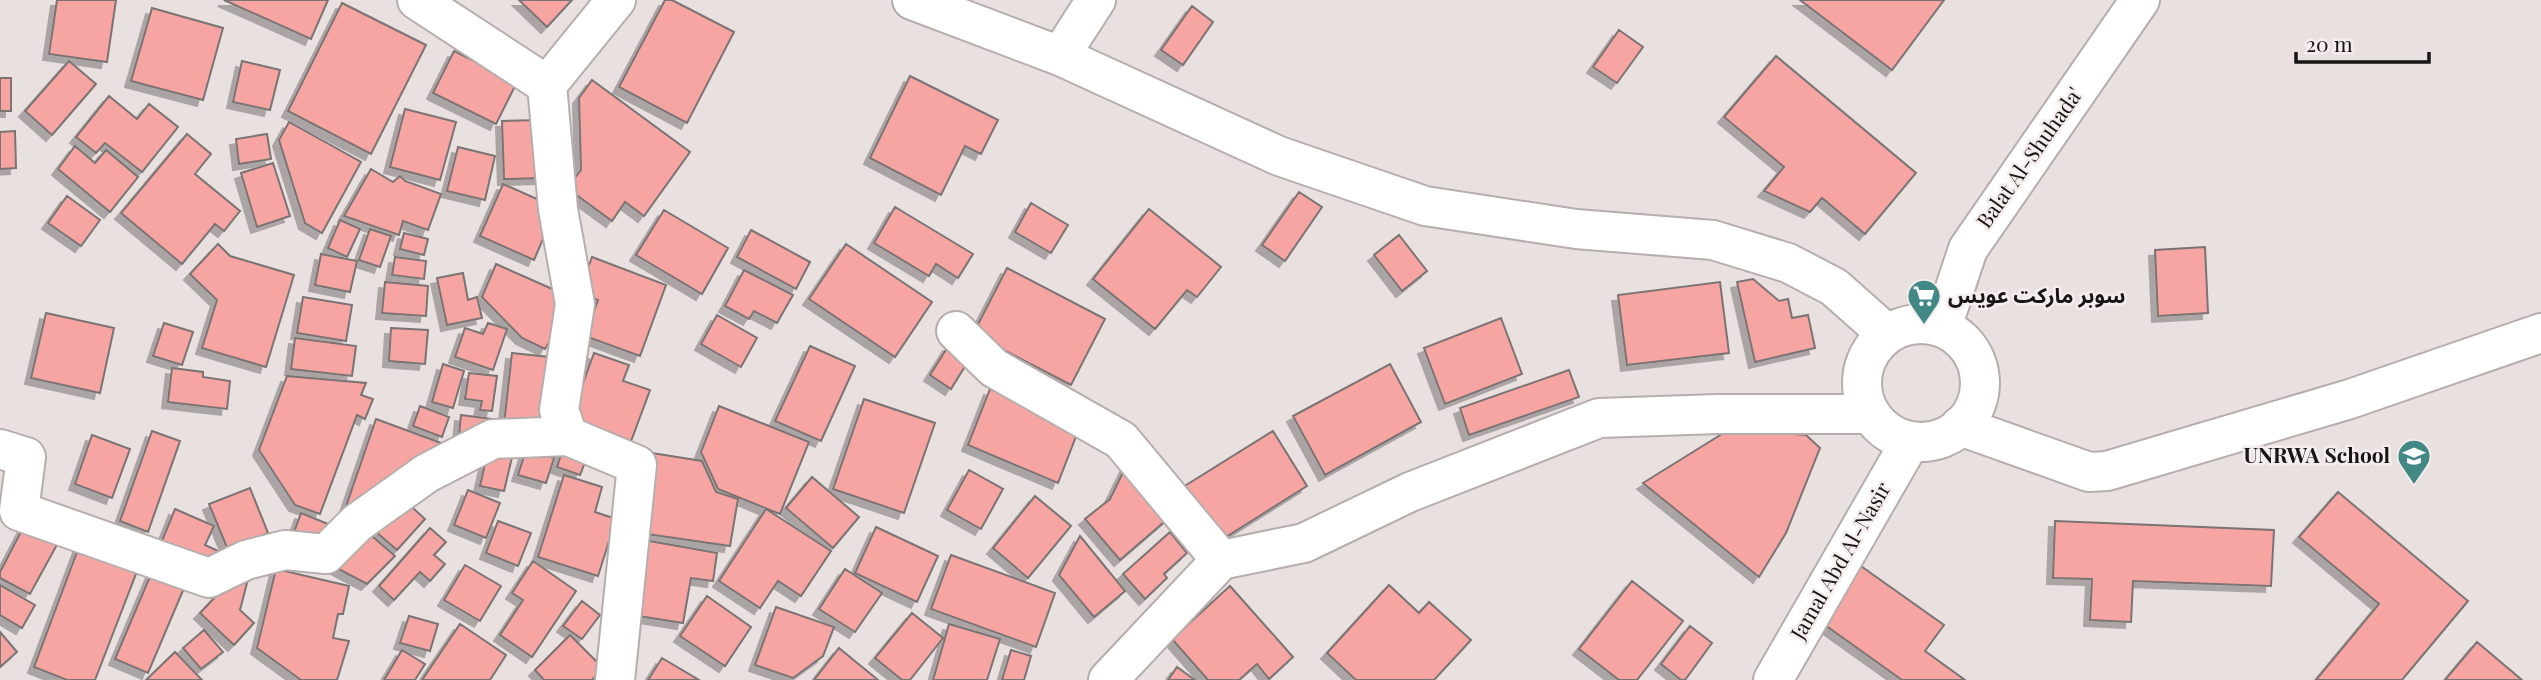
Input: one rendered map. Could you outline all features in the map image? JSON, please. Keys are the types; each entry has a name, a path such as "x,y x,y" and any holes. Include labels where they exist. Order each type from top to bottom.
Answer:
{"street":[{"path":"417,0 547,85"},
{"path":"568,436 559,410 575,304 558,209 547,85 616,0"},
{"path":"912,0 1060,56 1279,156 1425,206 1576,229 1713,240 1788,263 1834,287 1887,334"},
{"path":"1060,56 1096,0"},
{"name":"Balat Al-Shuhada'","path":"1942,327 1968,249 2140,0"},
{"path":"1923,324 1942,327 1958,337 1979,368 1980,386 1976,405 1966,422 1950,435 1930,442 1910,442 1891,435 1875,422 1865,404 1861,384 1865,364 1874,347 1887,334 1905,326 1923,324"},
{"path":"956,331 994,368 1121,440 1221,559"},
{"path":"1960,426 2089,472 2106,471 2350,399 2541,333"},
{"path":"1108,680 1221,559 1304,543 1410,492 1599,418 1718,414 1871,414"},
{"path":"0,449 26,457 19,511 209,578 246,560 285,550 326,554 357,523 427,473 493,439 568,436 637,465 615,680"},
{"name":"Jamal Abd Al-Nasir","path":"1773,680 1910,442"}],"building":[{"path":"57,0 116,0 107,62 49,54"},
{"path":"224,0 328,0 311,39"},
{"path":"519,0 572,0 547,27"},
{"path":"665,0 672,0 734,32 687,123 619,87"},
{"path":"1800,0 1944,0 1892,70"},
{"path":"342,3 426,45 371,154 288,111"},
{"path":"1192,6 1213,22 1183,65 1161,50"},
{"path":"152,8 223,28 203,100 131,81"},
{"path":"1619,30 1643,47 1617,83 1593,67"},
{"path":"454,51 517,82 496,124 433,93"},
{"path":"1776,56 1916,173 1865,234 1822,198 1810,212 1764,191 1784,167 1724,117"},
{"path":"69,61 96,84 52,135 25,111"},
{"path":"242,61 280,70 270,110 233,102"},
{"path":"910,76 998,120 981,154 965,146 941,195 870,158"},
{"path":"0,78 11,78 11,111 0,111"},
{"path":"592,80 690,152 644,216 625,202 612,221 567,188 581,170 579,98"},
{"path":"109,96 137,119 149,104 178,127 142,172 105,143 96,153 76,137"},
{"path":"405,109 456,122 440,180 390,167"},
{"path":"542,120 544,178 504,179 502,121"},
{"path":"289,122 361,162 322,233 305,223 279,140"},
{"path":"15,131 16,168 0,169 0,132"},
{"path":"187,134 211,154 195,174 240,211 224,231 215,224 182,264 121,213"},
{"path":"267,134 271,159 239,164 236,139"},
{"path":"75,146 95,163 106,150 138,177 110,212 58,169"},
{"path":"458,147 495,156 485,200 447,191"},
{"path":"273,163 290,216 257,227 241,173"},
{"path":"371,169 393,182 400,176 405,181 441,194 428,230 403,221 399,235 344,216"},
{"path":"503,184 546,203 552,218 534,260 480,236"},
{"path":"1299,192 1322,207 1285,261 1262,245"},
{"path":"67,196 100,220 81,246 48,223"},
{"path":"1031,203 1068,225 1051,253 1015,232"},
{"path":"895,207 973,254 958,278 936,264 929,276 874,243"},
{"path":"1149,209 1221,267 1197,297 1187,290 1155,329 1093,279"},
{"path":"664,210 728,248 702,294 636,255"},
{"path":"340,220 360,229 347,257 328,248"},
{"path":"370,229 391,236 380,267 359,260"},
{"path":"751,230 810,262 796,289 737,257"},
{"path":"404,233 428,239 424,255 400,249"},
{"path":"1399,235 1427,271 1402,291 1374,255"},
{"path":"218,244 230,256 294,275 266,367 202,348 217,300 190,274"},
{"path":"846,244 932,302 895,357 809,299"},
{"path":"2205,247 2208,313 2158,316 2155,250"},
{"path":"321,254 357,261 350,292 315,285"},
{"path":"395,257 426,261 424,279 392,275"},
{"path":"592,257 666,285 640,356 585,336 598,300 579,293"},
{"path":"496,264 559,292 556,331 545,349 522,338 482,297"},
{"path":"1007,268 1105,319 1071,385 973,334"},
{"path":"744,270 793,295 777,323 754,311 749,319 725,306"},
{"path":"463,273 468,300 477,297 482,318 447,325 437,278"},
{"path":"1753,279 1779,301 1788,299 1792,318 1808,315 1815,348 1755,362 1737,282"},
{"path":"385,282 428,286 426,316 382,313"},
{"path":"1720,282 1729,353 1627,365 1618,295"},
{"path":"303,297 352,305 346,341 297,333"},
{"path":"46,313 114,328 100,393 31,378"},
{"path":"717,315 757,338 741,367 701,344"},
{"path":"1501,318 1522,374 1445,404 1424,348"},
{"path":"164,323 193,332 182,365 153,356"},
{"path":"488,323 507,329 493,370 455,357 465,328 483,334"},
{"path":"391,328 428,330 425,364 389,361"},
{"path":"295,338 356,346 352,376 291,369"},
{"path":"949,345 970,358 951,389 930,375"},
{"path":"810,346 855,366 821,441 775,421"},
{"path":"512,353 559,358 550,430 504,424"},
{"path":"594,353 629,365 623,381 650,390 630,444 569,422"},
{"path":"443,364 464,371 453,408 432,402"},
{"path":"1390,364 1421,422 1325,475 1293,416"},
{"path":"172,368 203,372 203,377 230,381 227,409 168,402"},
{"path":"1569,370 1579,397 1469,435 1460,408"},
{"path":"469,373 497,376 492,411 480,410 482,401 465,399"},
{"path":"287,376 366,383 361,395 373,399 365,419 357,415 320,514 295,505 259,450"},
{"path":"990,389 1080,426 1058,483 968,445"},
{"path":"864,399 935,423 904,513 833,489"},
{"path":"420,406 449,417 442,437 413,426"},
{"path":"719,406 809,442 780,514 718,489 701,452"},
{"path":"461,415 492,419 490,438 459,435"},
{"path":"376,419 441,443 401,484 343,515"},
{"path":"1730,429 1806,435 1820,448 1786,533 1759,577 1643,483"},
{"path":"152,431 180,441 148,532 120,521"},
{"path":"1273,431 1307,486 1218,542 1183,487"},
{"path":"92,435 130,449 112,498 75,484"},
{"path":"490,442 514,449 504,491 480,486"},
{"path":"565,443 589,452 580,475 557,467"},
{"path":"526,450 554,458 546,483 518,475"},
{"path":"652,453 702,461 716,492 738,499 730,546 640,533"},
{"path":"1128,462 1171,516 1120,560 1085,519 1110,499"},
{"path":"969,470 1003,489 981,529 947,510"},
{"path":"564,475 602,487 595,512 616,519 598,576 538,557"},
{"path":"812,477 859,517 833,548 786,508"},
{"path":"250,488 268,533 228,550 209,504"},
{"path":"468,490 500,503 486,538 454,525"},
{"path":"2338,492 2468,601 2402,680 2316,680 2379,604 2299,537"},
{"path":"1035,496 1071,526 1028,578 993,548"},
{"path":"402,498 425,519 397,550 368,525"},
{"path":"175,509 214,526 205,545 218,551 210,570 159,548"},
{"path":"766,509 831,551 801,596 778,581 760,608 719,581"},
{"path":"301,513 333,526 324,548 293,535"},
{"path":"498,521 531,533 518,566 486,553"},
{"path":"2055,521 2274,530 2271,586 2133,581 2131,622 2090,620 2092,579 2053,578"},
{"path":"25,524 59,541 30,594 0,578 0,572"},
{"path":"876,527 938,556 917,602 855,573"},
{"path":"430,528 446,542 434,555 445,564 430,581 420,572 394,600 379,586"},
{"path":"364,529 395,556 367,584 331,565"},
{"path":"1170,532 1187,553 1164,574 1167,578 1145,599 1123,574"},
{"path":"1080,536 1125,591 1094,617 1059,575"},
{"path":"638,539 717,553 713,581 691,578 683,623 626,614"},
{"path":"80,544 139,566 95,680 67,680 34,667"},
{"path":"951,555 1055,593 1036,647 931,609"},
{"path":"533,561 576,591 532,657 500,635 523,600 512,593"},
{"path":"1858,564 1944,625 1925,651 1965,680 1902,680 1818,620"},
{"path":"465,565 501,586 480,621 444,600"},
{"path":"154,567 187,581 148,673 115,659"},
{"path":"276,569 349,586 343,614 338,614 333,638 349,641 337,680 301,680 257,648"},
{"path":"845,569 882,593 855,632 819,609"},
{"path":"240,571 248,579 240,610 254,623 234,645 200,613"},
{"path":"1632,581 1683,621 1637,680 1619,680 1579,649"},
{"path":"0,585 35,605 22,628 0,615"},
{"path":"1389,585 1419,613 1429,602 1471,640 1434,680 1356,680 1327,653"},
{"path":"1230,586 1293,657 1269,679 1257,664 1239,680 1208,680 1172,639"},
{"path":"707,596 751,627 725,666 680,636"},
{"path":"582,601 600,615 582,639 563,626"},
{"path":"776,607 834,627 823,656 793,678 755,665"},
{"path":"912,613 943,638 910,680 902,680 875,658"},
{"path":"409,616 438,624 430,651 400,643"},
{"path":"460,624 506,655 490,680 422,680"},
{"path":"949,624 1000,639 987,680 933,680"},
{"path":"1690,626 1712,643 1685,680 1681,680 1661,664"},
{"path":"204,630 223,652 201,669 183,648"},
{"path":"0,632 17,652 0,667"},
{"path":"570,635 603,668 592,680 544,680 535,670"},
{"path":"2477,642 2522,680 2445,680"},
{"path":"839,648 878,680 814,680"},
{"path":"402,650 425,664 415,680 384,680"},
{"path":"1011,650 1031,656 1024,680 1002,680"},
{"path":"175,652 202,680 146,680"},
{"path":"662,658 699,680 648,680"},
{"path":"1177,667 1195,680 1168,680"}],"place":[{"name":"سوبر ماركت عويس","path":"1924,326"},
{"name":"UNRWA School","path":"2414,486"}]}
